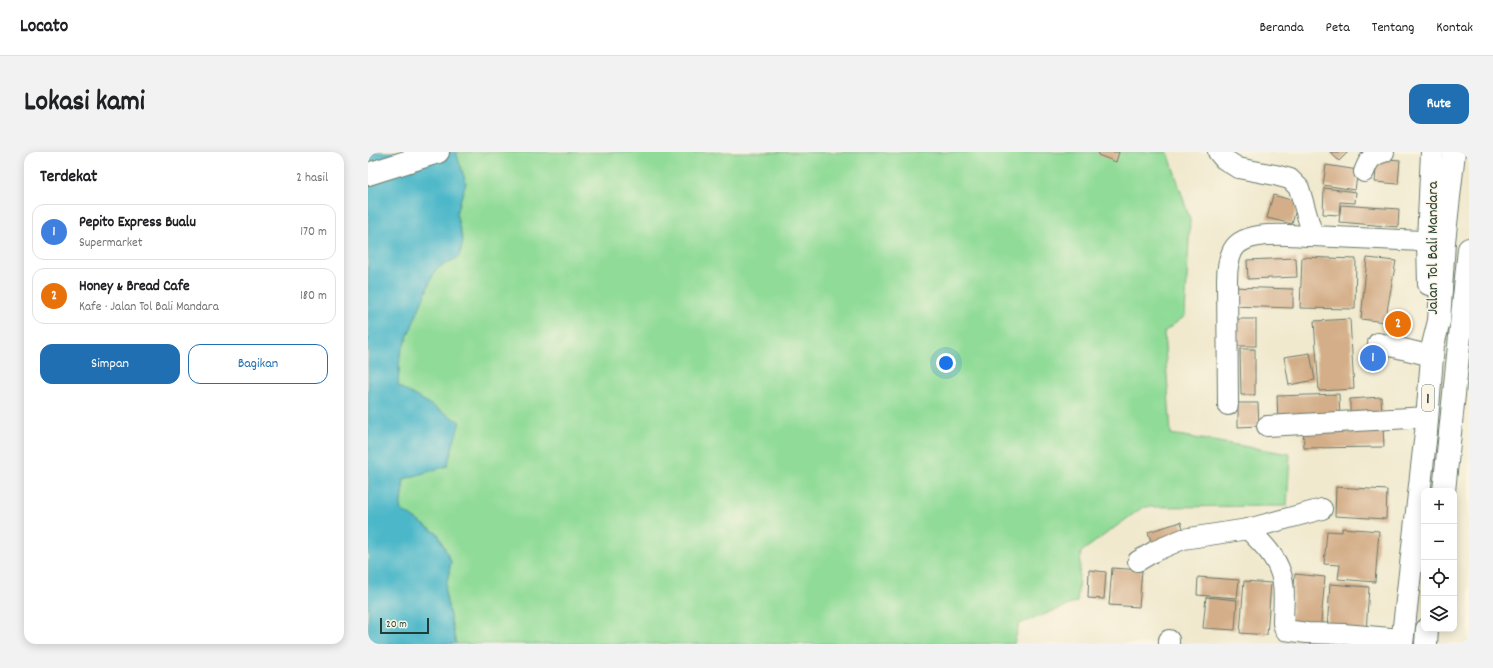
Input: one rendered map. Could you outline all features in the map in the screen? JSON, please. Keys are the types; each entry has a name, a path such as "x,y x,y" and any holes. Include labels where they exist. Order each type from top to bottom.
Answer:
{"highway":[{"path":"368,174 438,152"},
{"name":"Jalan Tol Bali Mandara","path":"1432,152 1436,241"},
{"name":"1","path":"1402,642 1419,542 1432,350 1439,321 1436,241 1450,152"},
{"name":"1","path":"1444,488 1469,254"},
{"path":"1426,644 1427,632"}],"lane":[{"path":"1218,152 1238,168 1290,179 1299,188 1313,236"},
{"path":"1364,172 1368,161 1374,155 1384,152"},
{"path":"1228,405 1228,264 1232,251 1243,239 1256,236 1313,236 1436,241"},
{"path":"1378,343 1432,350"},
{"path":"1267,426 1427,417"},
{"path":"1138,561 1155,551 1183,539 1248,529 1322,510"},
{"path":"1248,529 1272,555 1279,567 1283,583 1283,624 1285,630 1307,634 1343,634 1402,642"}],"green space":[{"path":"456,152 1168,152 1190,220 1185,316 1164,332 1171,434 1290,454 1287,506 1143,507 1081,552 1077,602 1019,624 1014,644 456,644 445,592 451,562 438,534 400,510 404,479 447,466 398,386 400,355 435,270 463,242 456,213 466,183"}],"water":[{"path":"368,152 456,152 466,183 456,213 463,242 459,257 435,270 400,355 398,386 460,422 447,466 404,479 400,509 438,534 451,562 445,592 456,644 368,644"}],"building":[{"path":"1099,152 1119,152 1116,162 1098,155"},
{"path":"1330,152 1348,152 1339,161"},
{"path":"1377,158 1400,160 1398,184 1375,182"},
{"path":"1326,165 1358,170 1355,190 1323,185"},
{"path":"1324,188 1356,192 1355,203 1340,202 1339,215 1323,214"},
{"path":"1273,195 1298,202 1292,224 1267,218"},
{"path":"1341,205 1399,209 1398,227 1339,222"},
{"path":"1302,257 1356,259 1355,309 1300,308"},
{"path":"1296,258 1297,277 1248,279 1247,260"},
{"path":"1367,258 1396,261 1385,322 1361,319"},
{"path":"1231,287 1293,289 1293,308 1230,306"},
{"path":"1233,319 1256,319 1256,346 1233,346"},
{"path":"1350,319 1354,389 1319,391 1314,321"},
{"path":"1240,349 1255,349 1255,395 1241,395"},
{"path":"1310,353 1315,380 1289,385 1284,357"},
{"path":"1339,394 1340,420 1278,421 1277,396"},
{"path":"1381,397 1382,415 1350,417 1350,399"},
{"path":"1238,403 1258,403 1259,426 1238,427"},
{"path":"1303,426 1383,426 1384,447 1304,448"},
{"path":"1336,487 1387,490 1386,519 1335,516"},
{"path":"1181,522 1185,535 1152,544 1148,532"},
{"path":"1342,528 1379,531 1375,582 1338,579 1340,565 1324,564 1327,531 1342,532"},
{"path":"1112,568 1142,570 1139,607 1109,605"},
{"path":"1089,570 1106,572 1104,599 1088,598"},
{"path":"1295,574 1325,577 1320,633 1290,630"},
{"path":"1198,577 1239,580 1237,598 1197,595"},
{"path":"1244,581 1271,583 1267,635 1240,633"},
{"path":"1330,584 1369,587 1366,632 1327,629"},
{"path":"1206,597 1237,600 1235,630 1203,628"}],"place":[{"name":"Honey & Bread Cafe","path":"1398,324"},
{"name":"Pepito Express Bualu","path":"1373,358"}]}
